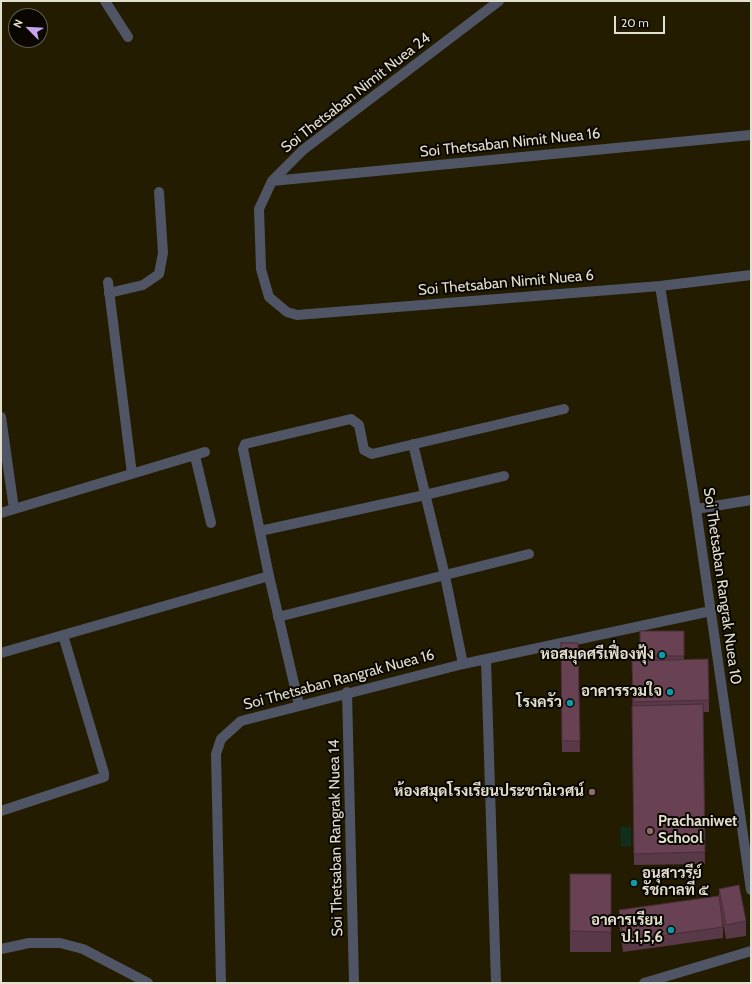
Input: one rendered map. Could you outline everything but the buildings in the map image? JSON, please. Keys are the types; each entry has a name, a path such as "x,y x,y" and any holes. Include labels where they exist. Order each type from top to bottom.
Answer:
{"street":[{"path":"105,1 128,37"},
{"name":"Soi Thetsaban Nimit Nuea 24","path":"269,297 261,269 259,209 272,181 303,150 498,1"},
{"name":"Soi Thetsaban Nimit Nuea 16","path":"272,181 751,135"},
{"path":"109,293 143,285 159,274 164,253 159,192"},
{"name":"Soi Thetsaban Nimit Nuea 6","path":"269,297 287,312 297,315 660,286 751,275"},
{"path":"108,282 132,474"},
{"name":"Soi Thetsaban Rangrak Nuea 10","path":"660,286 696,509 751,890"},
{"path":"299,705 269,576 243,449 245,444 351,419 359,424 364,450 372,454 564,409"},
{"path":"1,417 14,509"},
{"path":"413,444 445,576 463,664"},
{"path":"1,513 200,454 210,523"},
{"path":"260,531 504,476"},
{"path":"696,509 751,500"},
{"path":"278,617 529,554"},
{"path":"1,653 269,576"},
{"name":"Soi Thetsaban Rangrak Nuea 16","path":"221,983 216,754 221,739 241,721 347,692 463,664 711,612"},
{"path":"1,811 104,777 63,635"},
{"path":"486,659 496,983"},
{"name":"Soi Thetsaban Rangrak Nuea 14","path":"347,692 354,983"},
{"path":"1,949 29,943 60,943 83,949 148,983"},
{"path":"644,983 751,951"}],"green space":[{"path":"620,827 631,827 631,846 621,847"}],"place":[{"name":"หอสมุดศรีเฟื่องฟุ้ง","path":"662,655"},
{"name":"อาคารรวมใจ","path":"670,692"},
{"name":"โรงครัว","path":"570,703"},
{"name":"ห้องสมุดโรงเรียนประชานิเวศน์","path":"592,792"},
{"name":"Prachaniwet School","path":"650,831"},
{"name":"อนุสาวรีย์ รัชกาลที่ ๕","path":"634,883"},
{"name":"อาคารเรียน ป.1,5,6","path":"671,930"}]}
